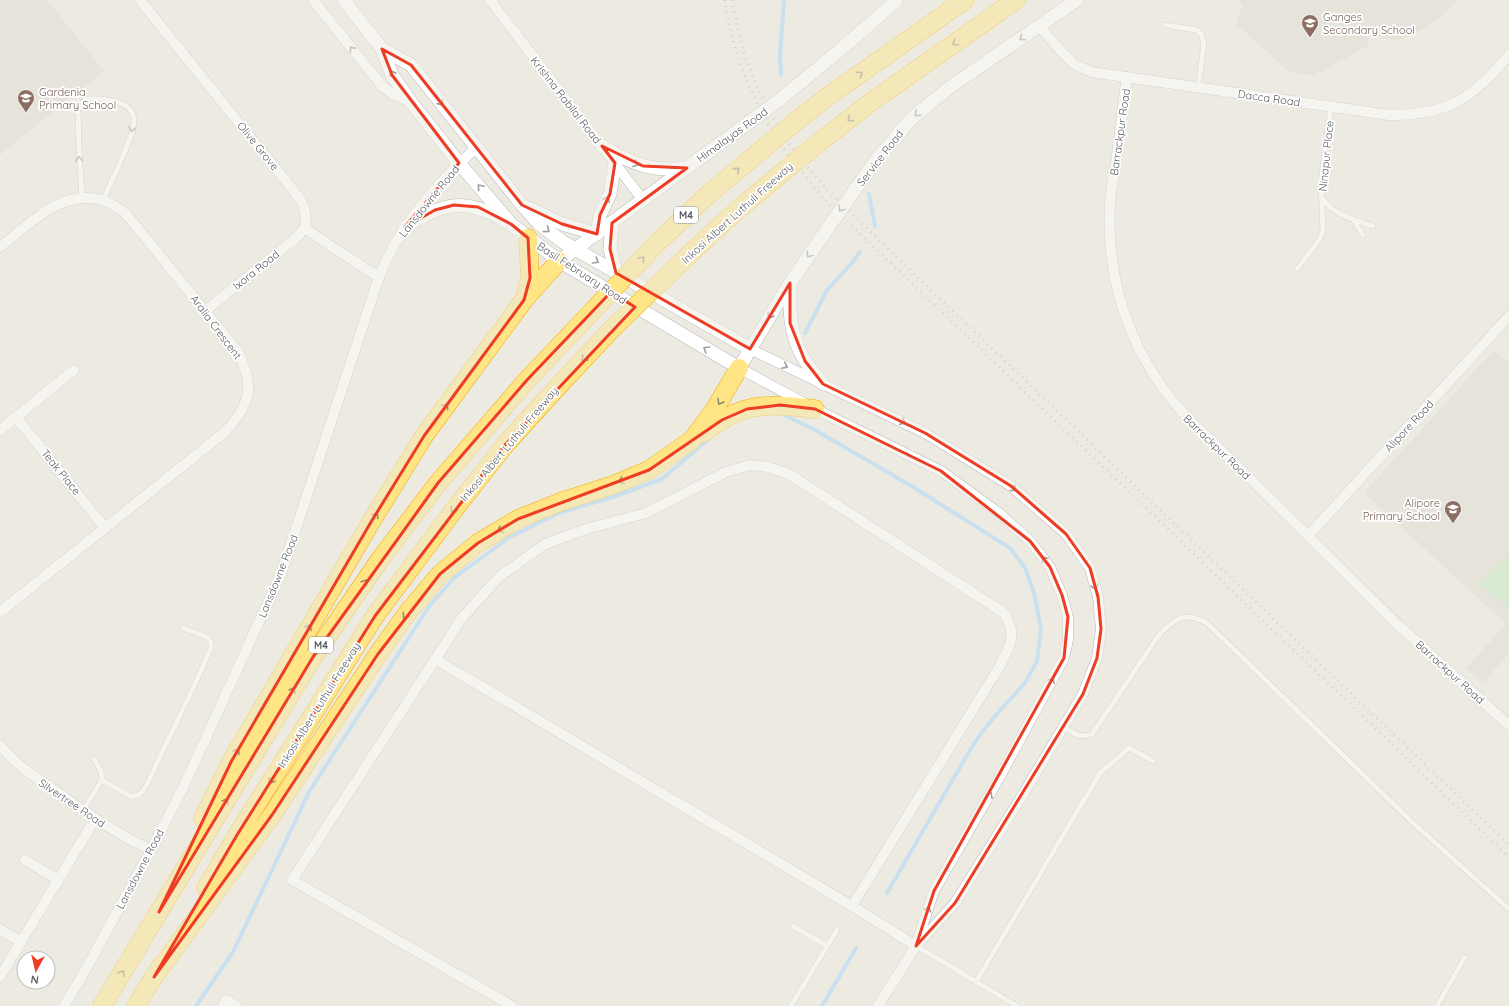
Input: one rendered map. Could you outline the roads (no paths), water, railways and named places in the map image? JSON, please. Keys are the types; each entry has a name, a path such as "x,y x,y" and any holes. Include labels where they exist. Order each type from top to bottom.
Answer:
{"highway":[{"name":"M4","path":"102,1006 313,657 382,558 438,483 527,380 657,243 710,193 826,97 965,0"},
{"name":"Inkosi Albert Luthuli Freeway","path":"136,1006 237,835 375,616 457,506 505,445 610,330 742,206 871,102 1016,0"},
{"path":"524,300 530,278 528,238"},
{"path":"159,912 231,762 371,522 424,436 524,300 559,261"},
{"path":"692,440 713,412 739,368"},
{"path":"154,977 272,816 378,654 408,612 440,574 478,542 518,519 649,470 722,420 747,408 780,405 815,409"}],"street":[{"name":"Olive Grove","path":"140,0 301,200 306,211 305,228"},
{"path":"313,0 383,87 411,102"},
{"name":"Basil February Road","path":"344,0 382,49 392,75 411,102 459,163 511,224 559,261 739,368"},
{"name":"Himalayas Road","path":"559,261 778,101 840,50 897,0"},
{"name":"Service Road","path":"739,368 790,283 877,159 911,119 950,87 1077,0"},
{"name":"Krishna Rabilal Road","path":"495,2 643,200"},
{"name":"Dacca Road","path":"1039,26 1074,64 1092,72 1389,115 1412,115 1431,112 1450,106 1466,97 1481,85 1509,55"},
{"name":"Basil February Road","path":"382,49 411,65 522,205 539,224 563,242 750,349"},
{"path":"1501,64 1509,72"},
{"name":"Barrackpur Road","path":"1127,77 1110,202 1110,239 1115,276 1122,308 1134,342 1152,373 1171,400 1189,421 1208,437 1398,624 1509,725"},
{"path":"602,146 632,163 643,166 664,169 687,168"},
{"name":"Lansdowne Road","path":"64,1006 81,978 151,850 183,788 281,574 379,277 387,257 405,227 432,193 459,163 477,147"},
{"path":"522,205 562,224 597,234 600,214 610,194 615,163"},
{"name":"Aralia Crescent","path":"0,247 46,210 75,198 89,197 103,200 118,208 132,220 238,352 246,368 249,385 246,400 237,419 225,432 0,612"},
{"path":"405,227 435,210 454,205 478,207 511,224"},
{"path":"612,223 610,249 616,273"},
{"path":"305,228 379,277"},
{"name":"Ixora Road","path":"205,311 296,238 305,228"},
{"path":"790,283 790,323 805,361 823,384"},
{"name":"Alipore Road","path":"1308,536 1509,316"},
{"path":"750,349 925,433 1011,486 1066,534 1090,568 1098,597 1101,629 1097,658 1083,694 1022,796 955,903 916,946 878,1006"},
{"path":"739,368 815,409 940,471 998,513 1030,540 1050,567 1062,595 1068,617 1068,640 1064,658 998,780 934,891 916,946"},
{"path":"0,430 74,370"},
{"name":"Teak Place","path":"16,417 105,528"},
{"path":"512,1006 292,880 462,618 499,577 545,544 586,529 646,512 726,472 750,465 768,467 789,474 1004,613 1010,622 1012,632 1010,646 1000,664 852,906"},
{"path":"435,659 852,906 916,946"},
{"name":"Silvertree Road","path":"1,749 24,769 83,811 127,839 151,850"},
{"path":"0,977 95,819"},
{"path":"25,860 58,880"},
{"path":"0,929 21,942"},
{"path":"223,1006 226,1000 237,1006"}],"lane":[{"path":"1164,25 1196,30 1201,33 1204,44 1198,88"},
{"path":"82,198 78,142 78,109 86,100 92,98 115,101 127,106 132,113 134,120 133,130 128,144 103,200"},
{"name":"Ninapur Place","path":"1297,269 1320,239 1323,230 1321,181 1331,106"},
{"path":"1322,197 1326,204 1335,212 1353,220 1373,226"},
{"path":"1353,220 1363,235"},
{"path":"1063,727 1080,736 1085,737 1092,734 1159,635 1169,624 1177,618 1187,616 1199,618 1208,624 1412,822 1509,909"},
{"path":"102,780 130,796 135,797 141,794 146,786 211,648 209,638 183,628"},
{"path":"976,982 1100,772 1129,748 1153,761"},
{"path":"83,811 102,780 100,770 94,759"},
{"path":"793,926 827,946"},
{"path":"791,1006 836,930"},
{"path":"916,946 1017,1006"},
{"path":"1437,1006 1465,957"}],"waterway":[{"path":"781,75 780,57 784,0"},
{"path":"869,194 875,226"},
{"path":"805,333 827,290 860,252"},
{"path":"780,413 815,430 913,487 1010,548 1025,568 1034,592 1041,630 1037,661 1025,683 982,732 970,750 887,893"},
{"path":"196,1006 233,952 309,792 430,605 455,577 510,537 559,513 616,496 662,479 710,438"},
{"path":"822,1006 856,948"}],"railway":[{"path":"725,0 733,40 754,97 784,149 822,197 1509,857"},
{"path":"732,0 748,65 770,113 797,155 828,191 1509,845"}],"place":[{"name":"Ganges Secondary School","path":"1310,38"},
{"name":"Gardenia Primary School","path":"26,113"},
{"name":"Alipore Primary School","path":"1453,524"}]}
